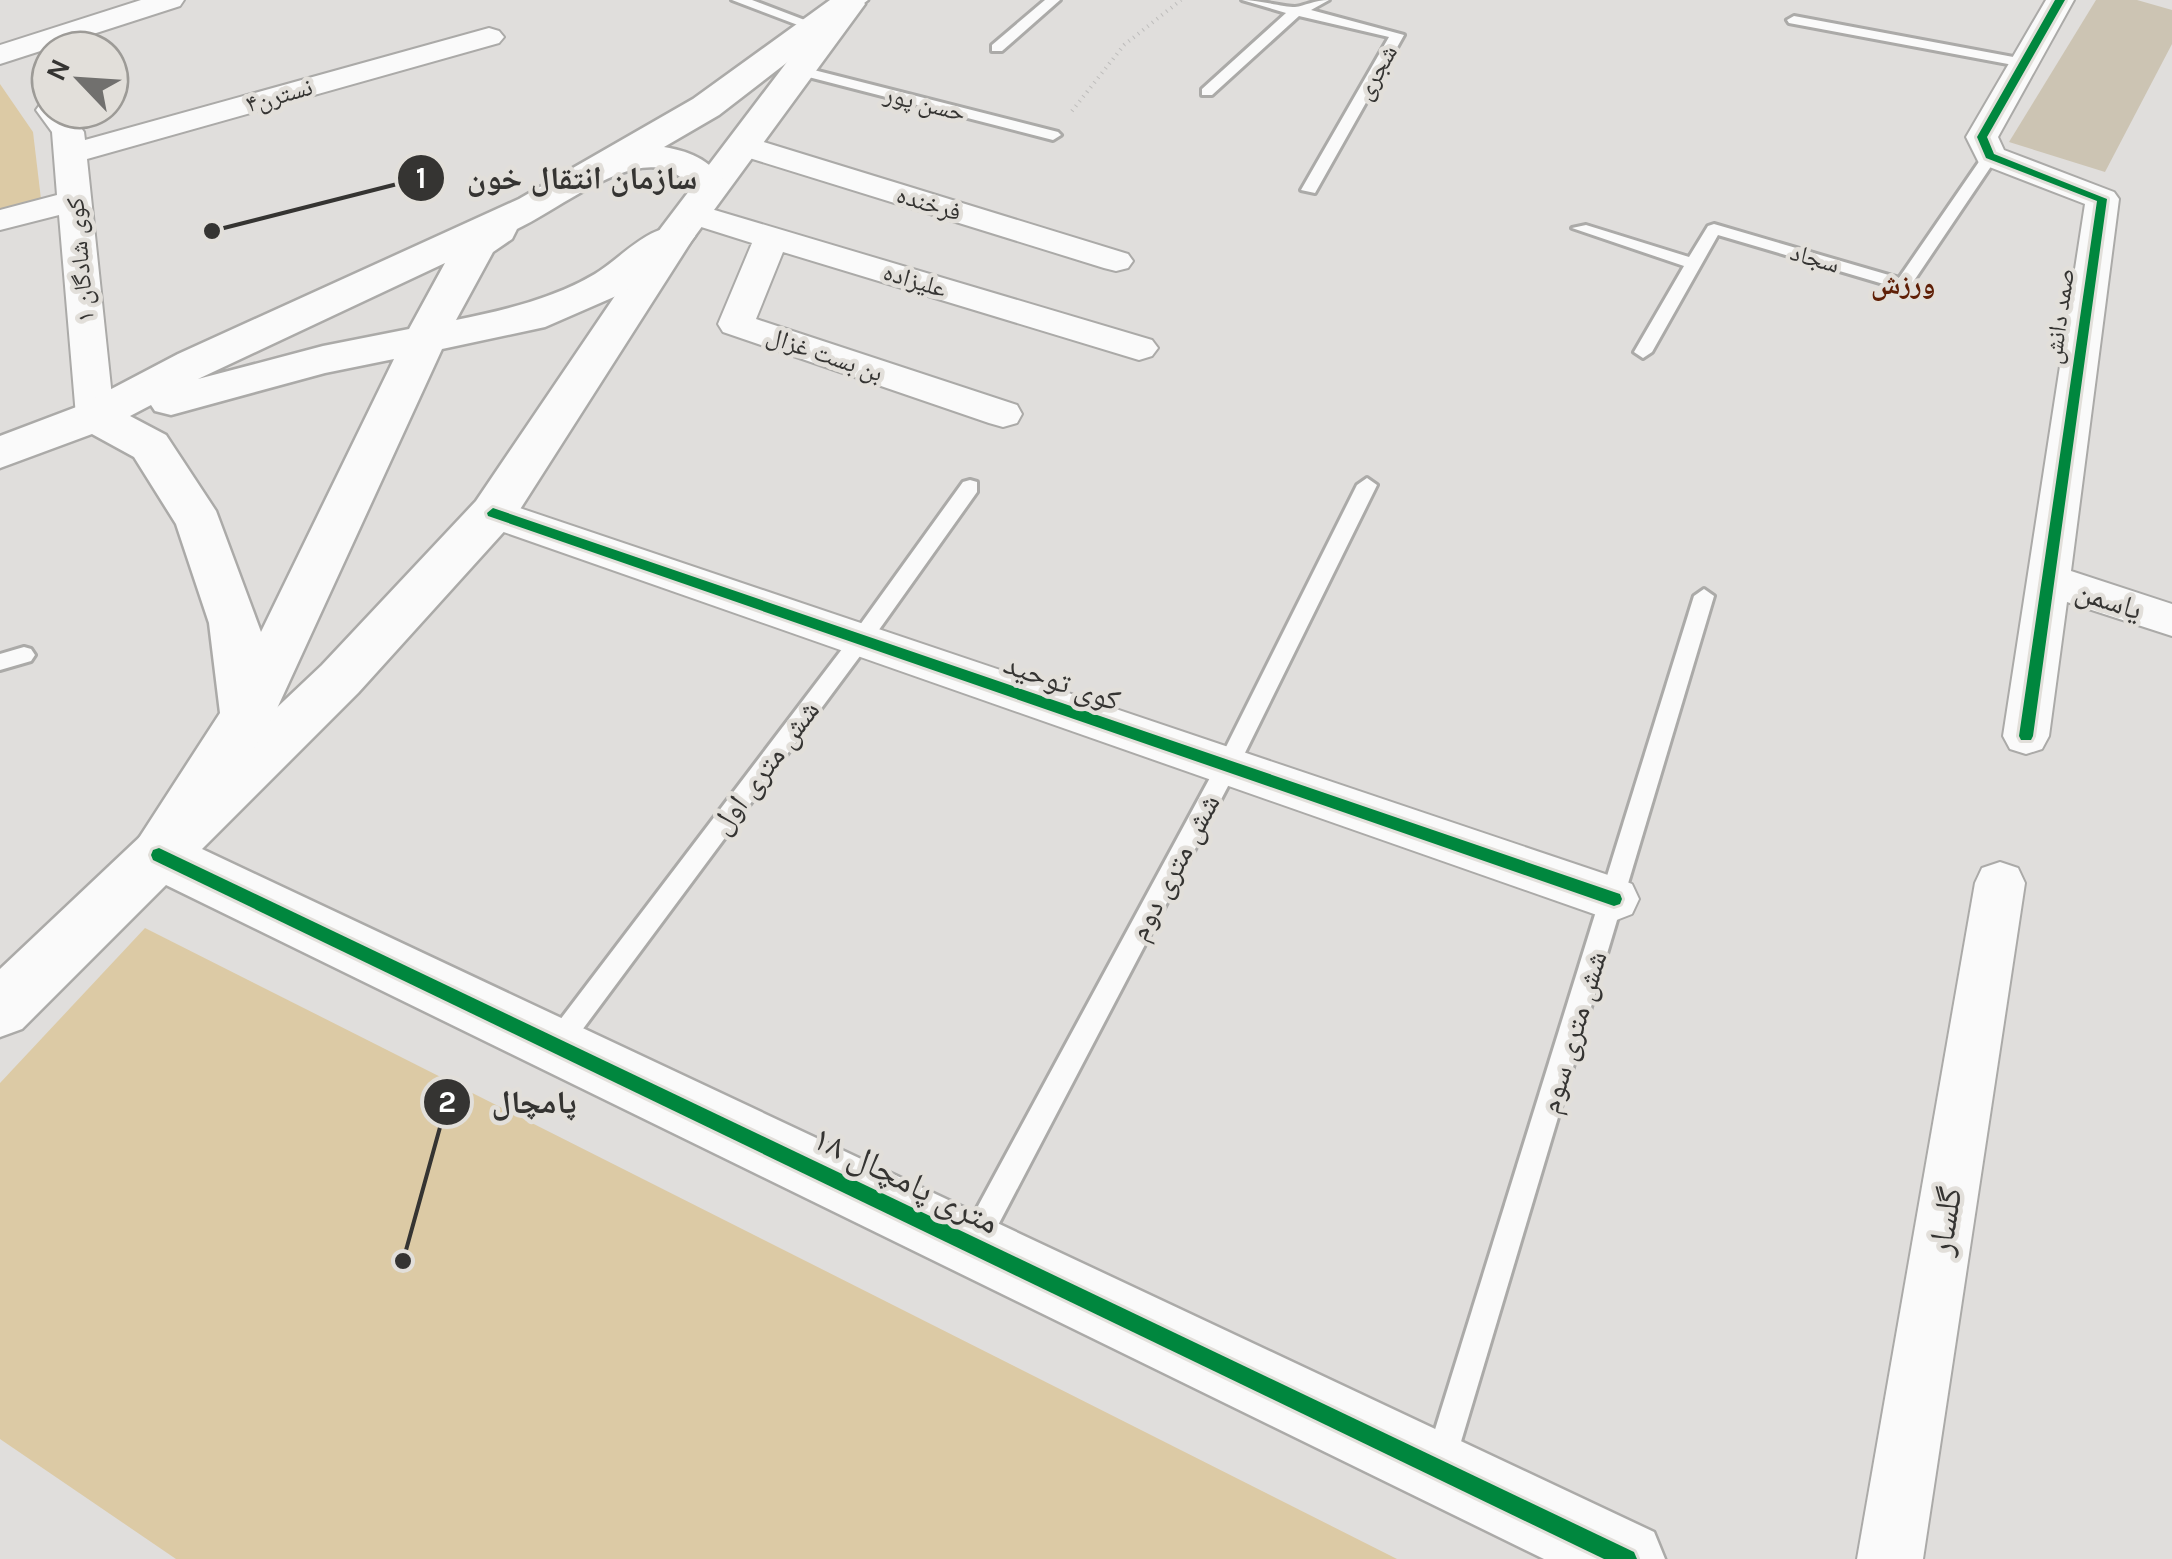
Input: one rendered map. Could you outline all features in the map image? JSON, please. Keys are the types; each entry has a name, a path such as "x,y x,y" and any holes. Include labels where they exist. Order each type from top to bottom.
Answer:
{"main road":[{"path":"159,854 247,715 453,281 478,244 706,107 849,2"},
{"path":"0,1009 340,679 493,512 692,212 849,2"},
{"path":"95,416 202,395 322,360 530,318 608,284 692,212 698,170 678,159 651,155 613,162"},
{"path":"0,454 95,416 193,364 534,207"},
{"path":"95,416 150,446 198,523 234,623 247,715"},
{"name":"۱۸ متری پامچال","path":"159,854 1627,1559"}],"street":[{"path":"3,52 170,0"},
{"path":"1990,156 1982,138 2060,0"},
{"name":"نسترن۴","path":"70,154 488,37"},
{"name":"کوی شادگان ۱","path":"3,52 30,84"},
{"name":"کوی شادگان ۱","path":"67,130 95,416"},
{"name":"فرخنده","path":"742,145 1116,261"},
{"name":"صمد دانش","path":"1990,156 2102,200 2026,736"},
{"path":"0,220 75,202"},
{"name":"علیزاده","path":"692,212 1139,348"},
{"name":"بن بست غزال","path":"772,238 736,324 1002,414"},
{"name":"کوی توحید","path":"493,512 859,642 1614,899"},
{"name":"یاسمن","path":"2046,579 2172,620"},
{"name":"گلسار","path":"1890,1559 2000,883"}],"lane":[{"path":"739,0 816,27"},
{"path":"997,48 1053,0"},
{"name":"شجری","path":"1249,0 1397,35 1309,190"},
{"path":"1207,92 1294,12 1322,0"},
{"path":"1794,20 2024,63"},
{"name":"حسن پور","path":"798,70 1053,135"},
{"name":"سجاد","path":"1644,352 1714,229 1903,284 1990,156"},
{"path":"1580,228 1694,264"},
{"name":"شش متری دوم","path":"972,1244 1227,767 1367,485"},
{"name":"شش متری اول","path":"556,1045 970,488"},
{"name":"شش متری سوم","path":"1438,1468 1704,596"},
{"path":"0,662 24,655"}],"path":[{"path":"1053,135 1124,45 1181,0"}],"shaded area":[{"path":"0,84 33,132 41,199 0,209"},
{"path":"145,928 1397,1559 176,1559 0,1439 0,1083"}],"building":[{"path":"2096,0 2137,0 2172,10 2172,44 2105,172 2009,142"}],"cycle path":[{"path":"2026,736 2102,199 1990,156 1982,137 2060,0"},
{"path":"493,513 1614,899"},
{"path":"159,855 1627,1559"}],"place":[{"name":"سازمان انتقال خون","path":"212,231"},
{"name":"پامچال","path":"403,1261"}],"district":[{"name":"ورزش","path":"1903,284"}]}
